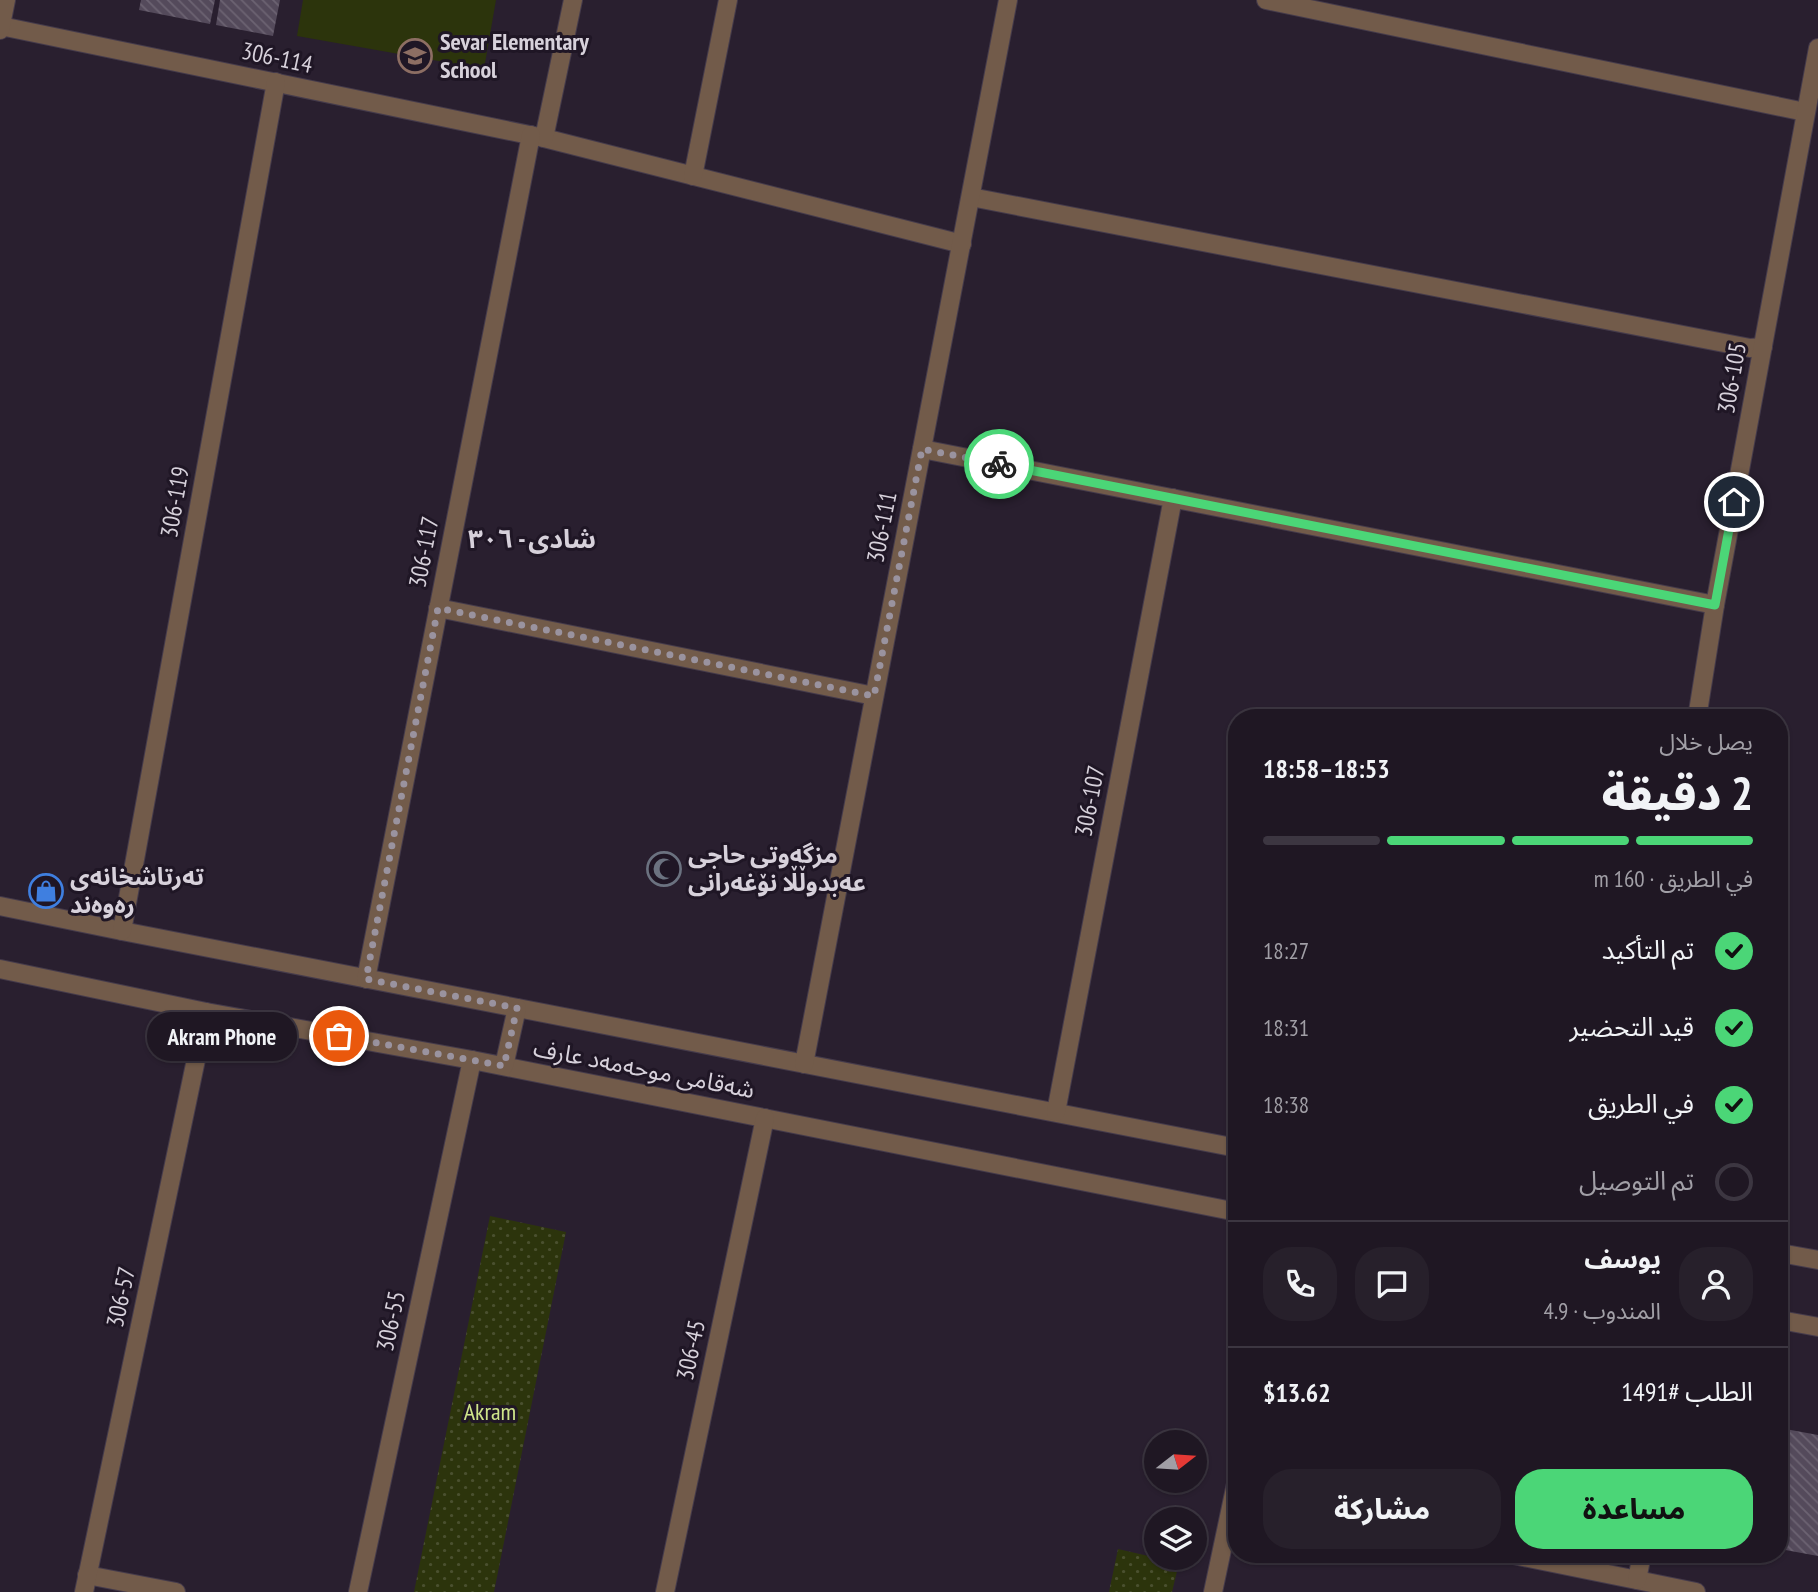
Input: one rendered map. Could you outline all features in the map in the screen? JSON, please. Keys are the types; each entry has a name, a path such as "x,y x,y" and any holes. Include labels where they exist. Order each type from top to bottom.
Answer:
{"street":[{"path":"0,28 6,0"},
{"name":"306-117","path":"366,979 438,608 537,136 573,0"},
{"path":"692,176 728,0"},
{"name":"306-111","path":"804,1064 1008,0"},
{"path":"1266,0 1805,112"},
{"name":"306-114","path":"0,28 537,136 962,244"},
{"name":"306-105","path":"1698,709 1715,605 1818,48"},
{"name":"306-119","path":"122,931 276,82"},
{"path":"971,197 1750,348 1763,346"},
{"path":"922,449 1715,605"},
{"name":"306-107","path":"1056,1112 1173,498"},
{"path":"438,608 874,696"},
{"name":"شەقامی موحەمەد عارف","path":"0,906 1228,1146"},
{"name":"شەقامی موحەمەد عارف","path":"0,969 206,1012 504,1066 1228,1210"},
{"path":"504,1066 517,1008"},
{"name":"306-57","path":"86,1583 206,1012"},
{"name":"306-55","path":"358,1592 472,1060"},
{"name":"306-45","path":"666,1592 765,1118"},
{"path":"1788,1254 1818,1260"},
{"path":"1788,1321 1818,1327"},
{"path":"1213,1592 1228,1528"},
{"path":"1553,1563 1696,1592"},
{"path":"1637,1580 1640,1563"},
{"path":"86,1583 176,1592"}],"green space":[{"path":"303,0 496,0 484,69 297,36"},
{"name":"Akram","path":"490,1216 566,1232 494,1592 414,1592"},
{"path":"1118,1549 1144,1555 1144,1570 1177,1570 1172,1592 1109,1592"}],"building":[{"path":"141,0 215,0 210,24 139,10"},
{"path":"220,0 280,0 273,36 216,25"},
{"path":"1788,1429 1818,1435 1818,1556 1788,1550"}],"way so far":[{"path":"339,1036 504,1066 517,1008 366,979 438,608 874,696 922,449 999,464"}],"place":[{"name":"Sevar Elementary School","path":"415,56"},
{"name":"مزگەوتی حاجی عەبدوڵڵا نۆغەرانی","path":"664,869"},
{"name":"ته‌رتاشخانه‌ی ره‌وه‌ند","path":"46,891"},
{"name":"Akram Phone","path":"339,1036"}],"district":[{"name":"شادی - ٣٠٦","path":"532,539"}],"route":[{"path":"999,464 1715,605 1734,502"}]}
